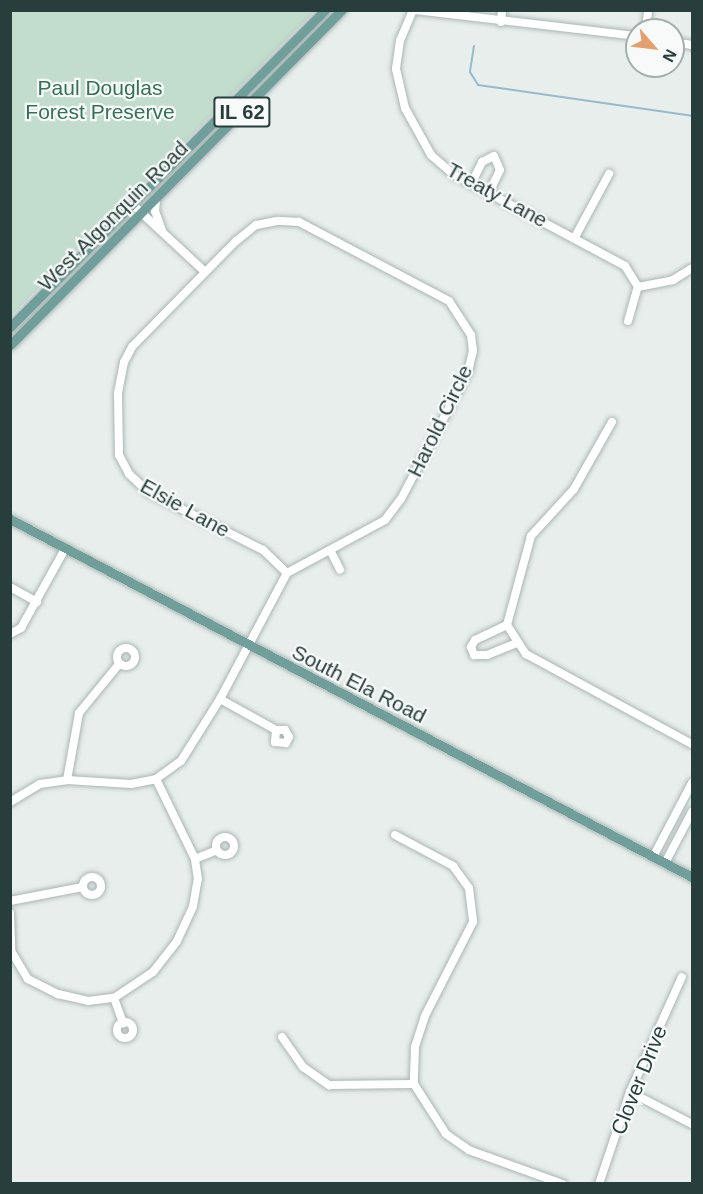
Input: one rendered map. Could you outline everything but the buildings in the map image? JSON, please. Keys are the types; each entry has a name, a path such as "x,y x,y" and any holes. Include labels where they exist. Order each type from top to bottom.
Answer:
{"main road":[{"name":"West Algonquin Road","path":"10,327 325,10"},
{"name":"West Algonquin Road","path":"10,345 342,10"},
{"name":"South Ela Road","path":"10,519 247,646 693,878"}],"street":[{"path":"414,10 625,35"},
{"name":"Treaty Lane","path":"414,10 396,55 405,108 431,155 471,184 575,237 625,266 638,286"},
{"path":"501,22 502,10"},
{"path":"471,184 482,162 494,156 500,170 489,193"},
{"path":"575,237 609,174"},
{"path":"156,198 155,211 163,231"},
{"path":"132,204 204,271"},
{"name":"Harold Circle","path":"204,271 256,225 299,222 449,301 471,335 473,351 468,372 401,499 385,520 287,573"},
{"path":"628,321 638,286 673,280 693,268"},
{"name":"Elsie Lane","path":"204,271 132,347 124,362 118,393 119,455 129,474 148,492 263,550 287,573"},
{"path":"612,422 574,489 531,536 507,625 526,654 693,744"},
{"path":"10,634 21,628 65,549"},
{"path":"330,550 340,570"},
{"path":"10,802 40,784 67,780 131,784 156,779 181,761 220,699 287,573"},
{"path":"10,587 37,602"},
{"path":"507,625 475,640 471,647 474,655 487,655 515,640"},
{"path":"67,780 79,713 119,664"},
{"path":"220,699 276,730"},
{"path":"10,913 11,951 28,979 58,994 88,1000 114,998 153,972 177,941 193,906 198,879 195,859 156,779"},
{"path":"653,857 693,783"},
{"path":"665,862 693,812"},
{"path":"395,835 453,866 469,888 473,922 425,1016 416,1047 414,1084 446,1134 469,1150 563,1184"},
{"path":"195,859 217,850"},
{"path":"10,901 83,886"},
{"name":"Clover Drive","path":"599,1184 630,1092 682,977"},
{"path":"114,998 123,1023"},
{"path":"282,1037 303,1067 329,1085 414,1084"},
{"path":"630,1092 693,1124"}],"green space":[{"name":"Paul Douglas Forest Preserve","path":"10,11 315,11 11,316 10,316"}],"waterway":[{"path":"474,46 470,72 478,85 692,116"}]}
